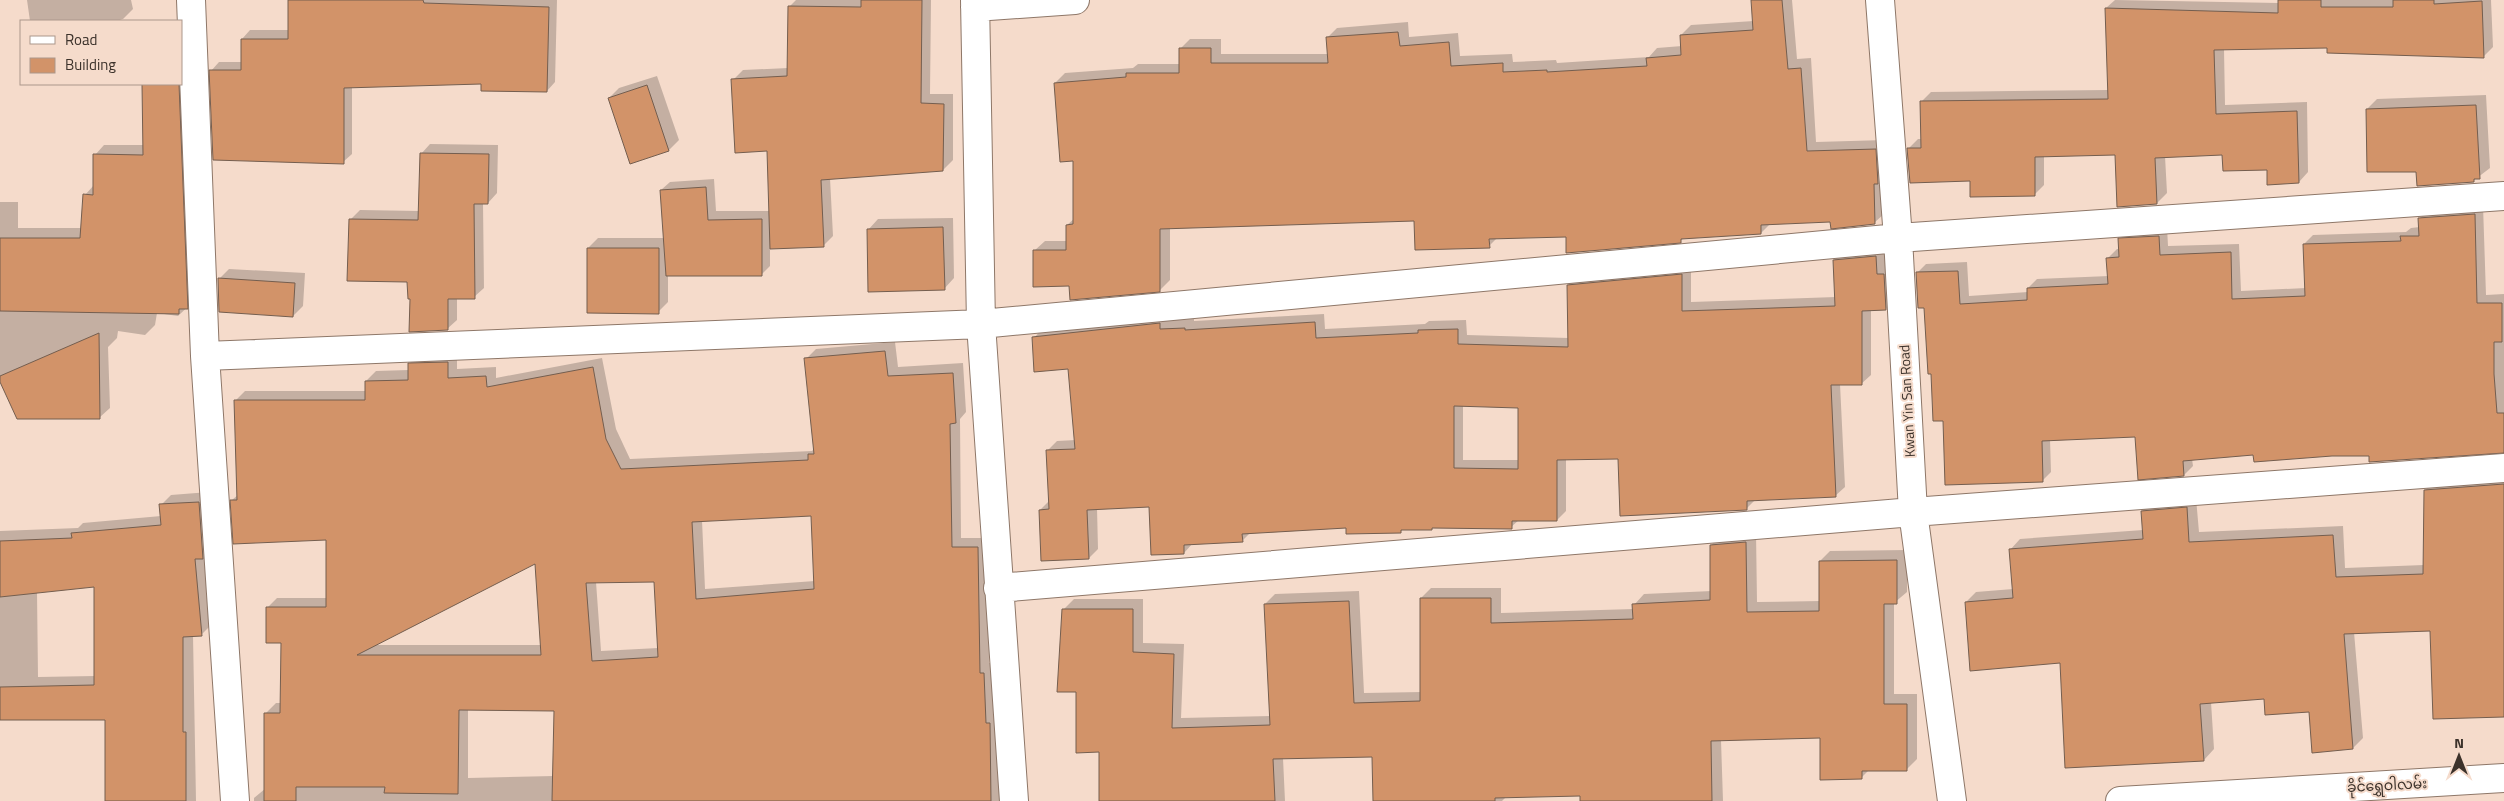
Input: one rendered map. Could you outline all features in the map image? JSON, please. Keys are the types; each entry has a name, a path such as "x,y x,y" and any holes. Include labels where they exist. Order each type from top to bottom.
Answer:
{"street":[{"path":"191,0 205,356 235,801"},
{"path":"1014,801 981,324 975,3 1075,0"},
{"name":"Kwan Yin San Road","path":"1880,0 1898,238 1913,512 1952,801"},
{"path":"205,356 981,324 1898,238 2504,196"},
{"path":"998,588 1913,512 2504,468"},
{"name":"ခိုင်ရွှေဝါလမ်း","path":"2120,801 2504,778"}],"building":[{"path":"288,0 423,0 424,3 549,7 547,92 481,91 481,84 344,88 344,164 213,160 209,70 241,70 241,39 288,39"},
{"path":"861,0 922,0 921,103 944,104 943,171 821,180 824,247 770,249 767,151 735,153 731,79 787,76 788,6 861,7"},
{"path":"1751,0 1782,0 1788,69 1801,68 1807,151 1876,149 1878,184 1874,184 1875,224 1831,229 1830,222 1761,225 1761,234 1681,239 1681,243 1566,253 1566,237 1489,239 1490,248 1415,250 1414,221 1160,229 1160,292 1070,300 1069,286 1033,287 1033,250 1066,250 1066,225 1073,224 1073,161 1060,162 1054,83 1126,77 1126,73 1179,73 1179,48 1211,48 1211,63 1328,63 1326,37 1398,32 1400,46 1449,42 1451,66 1503,63 1503,72 1547,70 1547,72 1647,66 1646,58 1681,55 1680,35 1753,30"},
{"path":"2278,0 2321,0 2321,7 2393,7 2393,0 2434,0 2434,4 2482,1 2484,58 2327,53 2327,48 2214,50 2216,114 2297,111 2299,183 2267,185 2267,170 2223,171 2222,155 2155,158 2157,204 2117,207 2115,155 2035,157 2035,196 1970,197 1970,181 1910,183 1907,148 1921,148 1920,101 2108,99 2105,8 2278,13"},
{"path":"142,85 179,85 188,309 179,309 179,314 0,311 0,238 80,238 83,194 93,195 93,154 143,155"},
{"path":"647,85 669,151 630,164 608,98"},
{"path":"2476,105 2480,179 2474,179 2474,182 2417,186 2416,172 2367,172 2366,109"},
{"path":"420,153 489,154 488,204 474,204 475,299 448,299 448,330 409,332 410,299 408,299 407,282 347,281 349,219 418,220"},
{"path":"706,187 708,220 762,219 762,276 666,276 660,190"},
{"path":"2475,214 2477,303 2502,303 2502,342 2494,342 2494,374 2497,413 2504,413 2504,453 2369,462 2369,456 2332,456 2254,462 2253,455 2183,461 2184,476 2138,480 2135,437 2042,441 2043,482 1945,485 1943,421 1933,421 1931,374 1928,374 1924,308 1918,308 1916,272 1958,271 1960,304 2027,300 2027,288 2108,284 2106,258 2119,257 2118,238 2159,236 2160,255 2231,252 2232,299 2305,296 2303,244 2401,241 2400,236 2419,236 2418,218"},
{"path":"943,227 945,290 868,292 867,229"},
{"path":"587,248 659,248 659,314 587,313"},
{"path":"1876,256 1877,274 1884,274 1886,310 1862,311 1862,385 1831,385 1836,497 1747,501 1747,510 1620,516 1618,459 1557,460 1557,521 1512,521 1512,529 1432,528 1432,530 1401,530 1401,533 1346,534 1346,528 1242,534 1243,542 1184,545 1184,554 1151,555 1149,507 1087,510 1089,559 1041,561 1039,510 1049,509 1046,450 1075,449 1068,369 1034,372 1032,337 1160,323 1160,329 1185,328 1185,330 1315,322 1316,338 1418,333 1418,330 1458,329 1458,344 1568,347 1567,285 1682,274 1682,311 1835,306 1833,260","holes":["1454,406 1518,408 1518,469 1454,468"]},
{"path":"218,278 295,283 293,317 219,312"},
{"path":"99,333 100,419 17,419 0,382 0,376"},
{"path":"885,351 888,376 953,373 956,423 950,424 952,547 978,547 980,673 984,673 986,723 990,723 991,801 552,801 554,711 459,710 458,794 384,793 385,787 296,787 296,801 264,801 264,713 280,713 281,643 266,643 266,607 326,607 326,540 233,544 230,500 237,500 234,400 365,400 365,381 408,380 408,363 448,362 448,378 486,376 487,387 593,367 606,439 621,469 808,460 808,454 814,454 804,358","holes":["811,516 814,589 696,599 692,522","535,564 541,655 357,655","654,582 658,657 592,661 586,583"]},
{"path":"2504,484 2504,717 2433,719 2430,631 2344,634 2353,749 2312,753 2309,712 2265,715 2264,699 2200,704 2204,761 2065,768 2060,663 1970,671 1965,602 2013,598 2009,549 2143,539 2141,511 2187,507 2189,542 2333,535 2336,577 2423,574 2424,490"},
{"path":"199,502 203,559 195,559 202,636 183,637 183,732 186,732 186,801 105,801 105,720 0,720 0,687 94,685 94,587 0,597 0,541 72,538 71,533 161,525 159,504"},
{"path":"1746,542 1747,612 1819,611 1819,561 1897,560 1897,604 1884,604 1884,704 1907,704 1907,771 1862,771 1862,779 1820,780 1820,738 1711,741 1712,801 1580,801 1580,796 1495,798 1495,801 1373,801 1372,757 1273,759 1275,801 1099,801 1099,752 1076,753 1076,692 1057,692 1062,609 1133,609 1133,652 1174,654 1172,728 1270,725 1264,604 1349,601 1354,703 1420,701 1420,598 1491,598 1491,623 1633,619 1632,604 1710,600 1710,545"}]}
